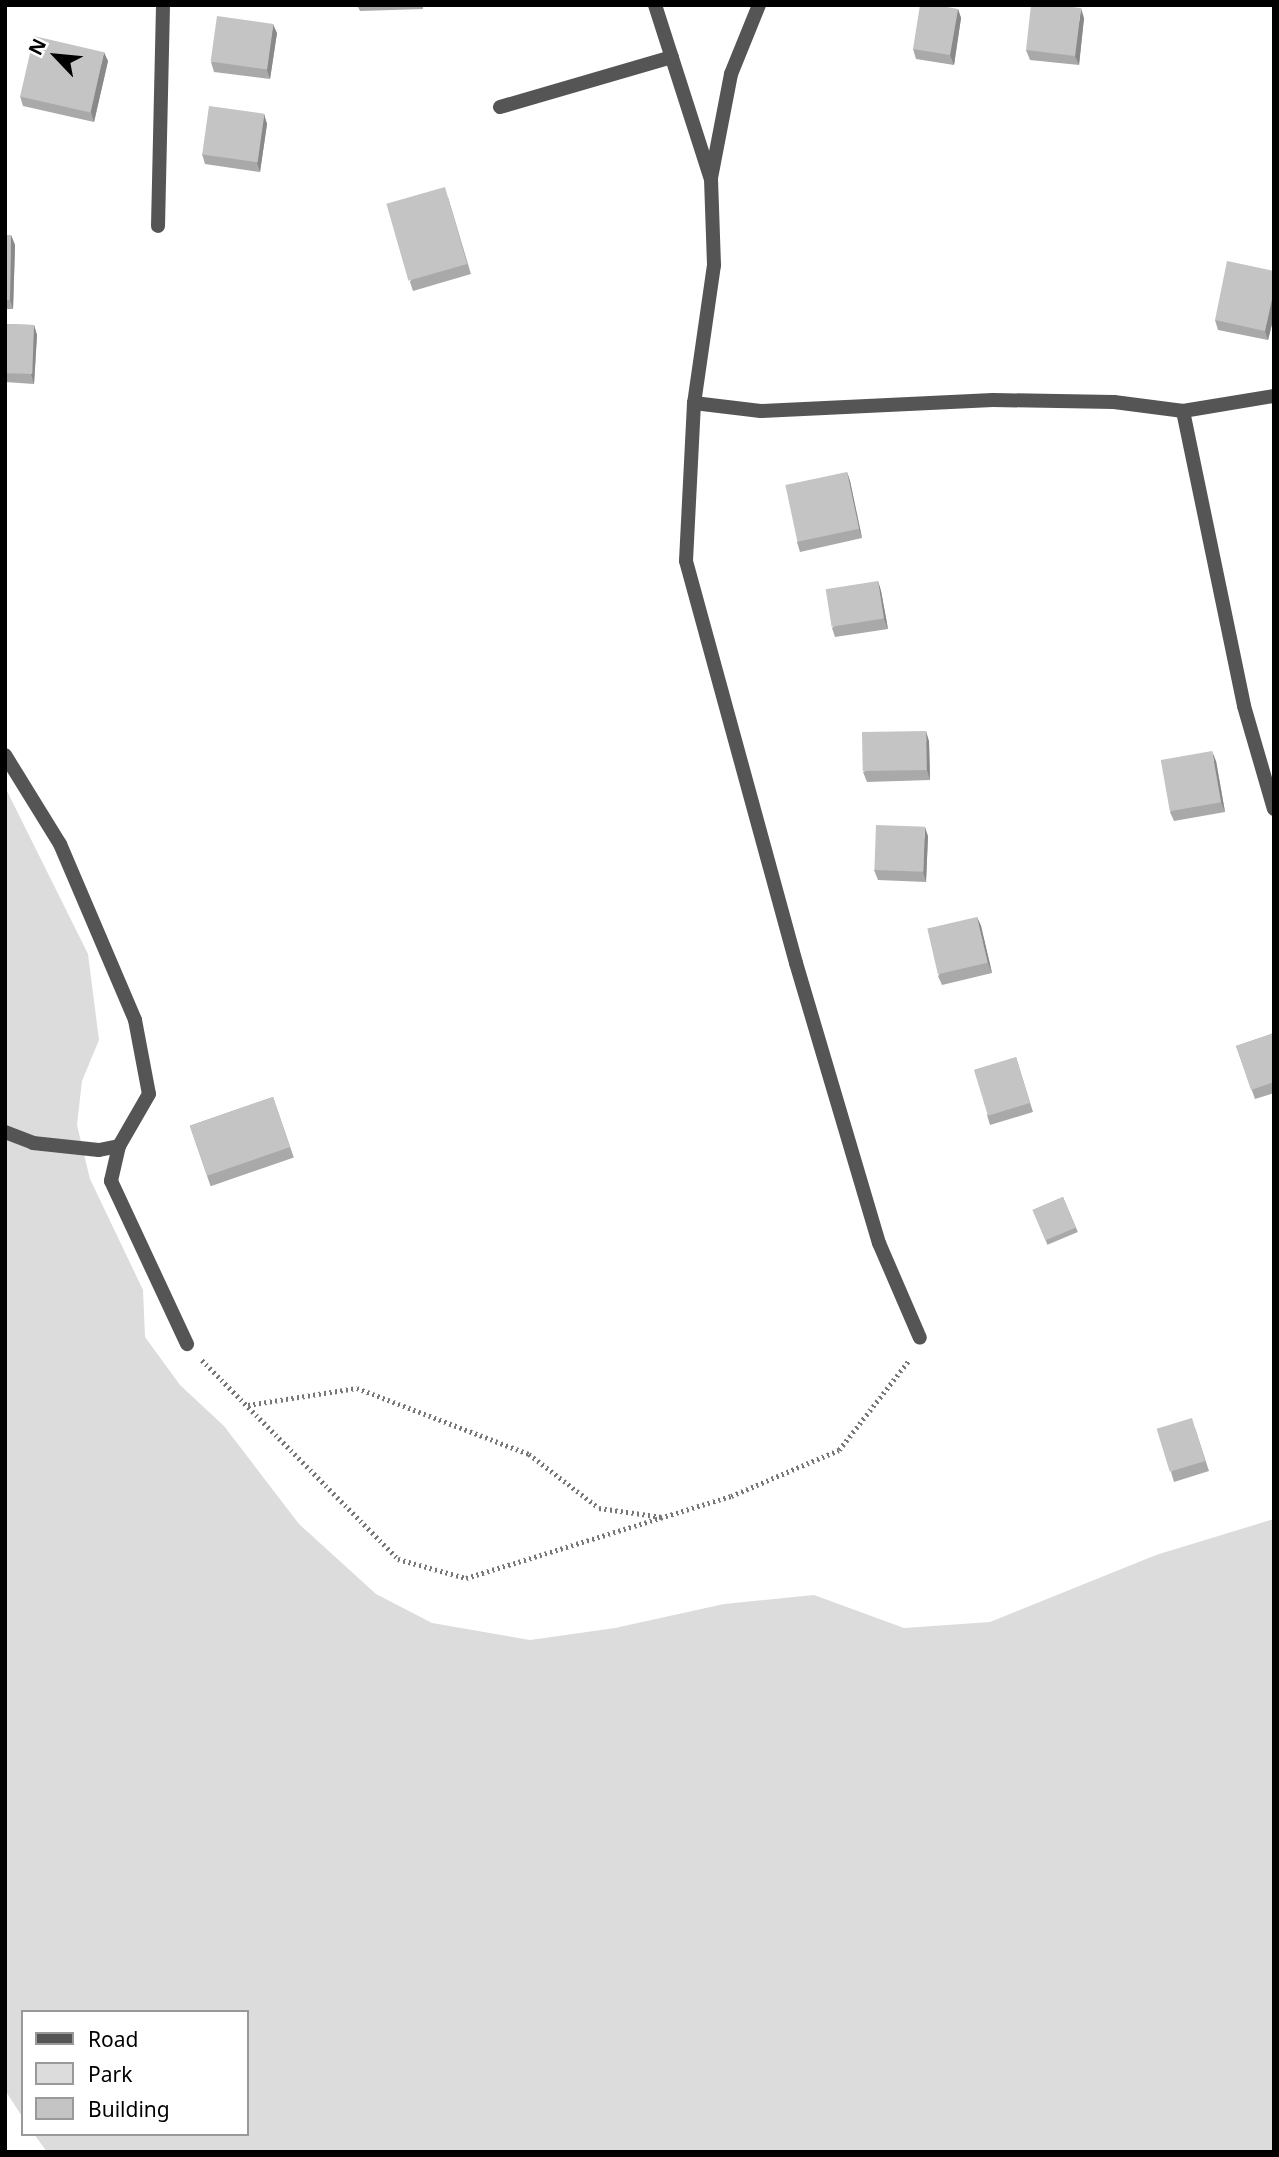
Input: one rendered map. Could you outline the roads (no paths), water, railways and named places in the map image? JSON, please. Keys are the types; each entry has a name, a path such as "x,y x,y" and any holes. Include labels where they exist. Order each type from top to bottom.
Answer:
{"street":[{"path":"158,226 163,5"},
{"path":"655,5 711,179"},
{"path":"759,5 731,74 711,179 713,265 694,403 686,561 796,963 871,1217 920,1338"},
{"path":"500,107 672,57"},
{"path":"694,403 761,411 993,400 1114,402 1183,411 1274,396"},
{"path":"1183,411 1244,706 1274,809"},
{"path":"5,755 60,844 135,1020 149,1094 118,1146 111,1181 187,1344"},
{"path":"5,1132 33,1143 99,1150 118,1146"}]}
